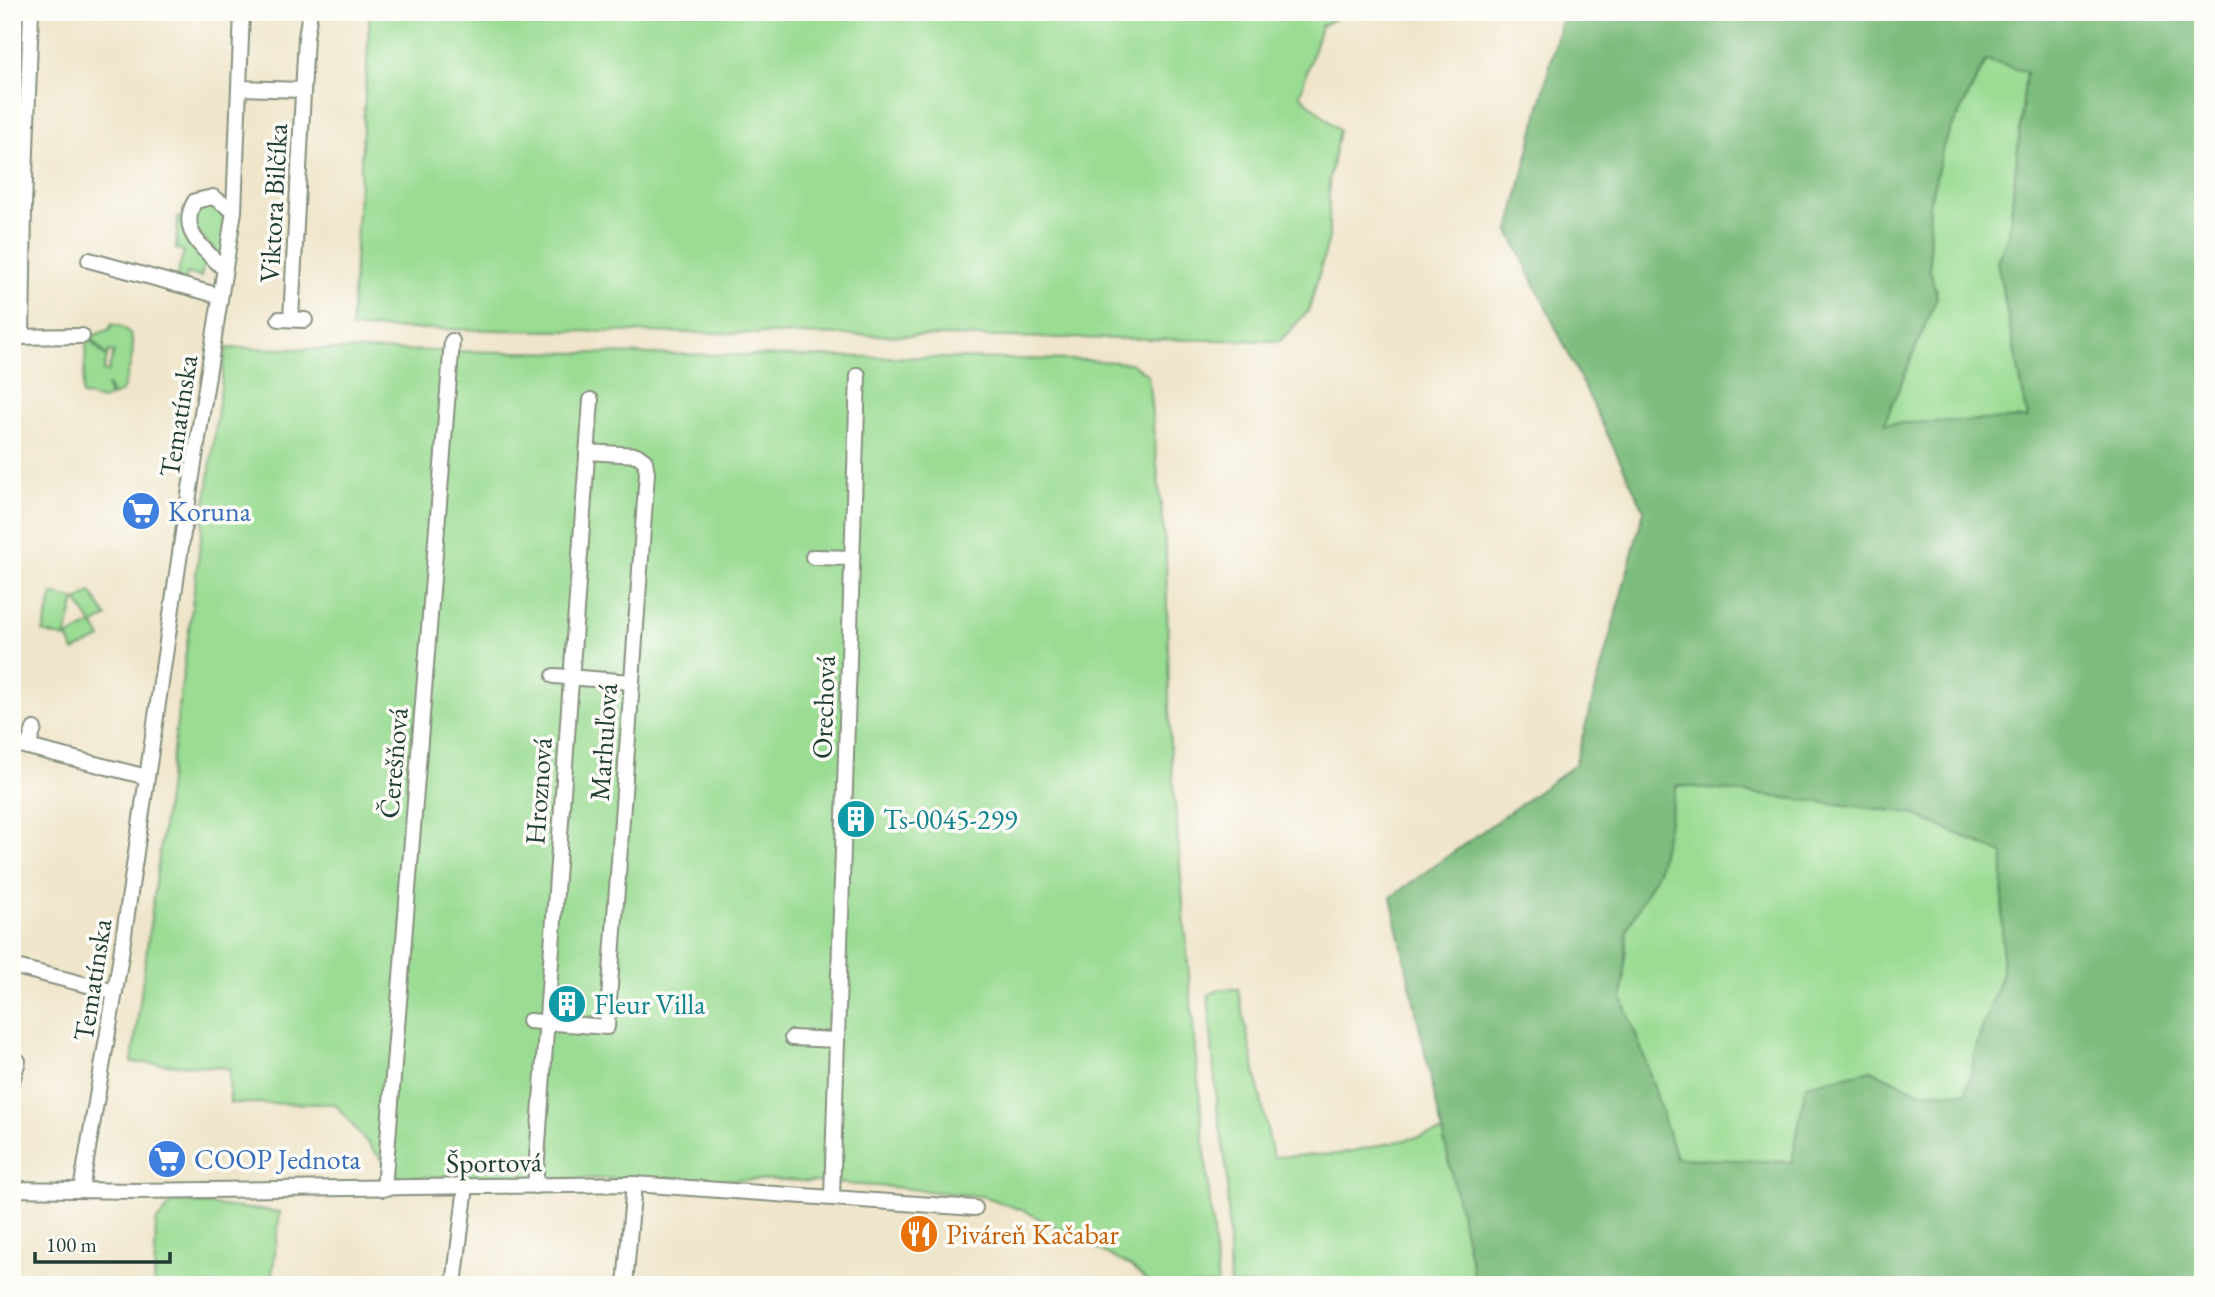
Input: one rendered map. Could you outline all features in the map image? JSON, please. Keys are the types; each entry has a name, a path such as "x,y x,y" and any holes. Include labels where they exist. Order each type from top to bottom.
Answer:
{"street":[{"path":"31,12 17,337 82,336"},
{"name":"Tematínska","path":"81,1190 115,992 234,211 242,12"},
{"name":"Viktora Bilčíka","path":"292,319 303,90 310,12"},
{"name":"Viktora Bilčíka","path":"240,88 303,90"},
{"path":"225,270 196,240 188,225 188,212 195,201 213,197 234,211"},
{"path":"89,260 220,296"},
{"name":"Čerešňová","path":"384,1189 452,341"},
{"name":"Orechová","path":"832,1197 858,375"},
{"name":"Hroznová","path":"535,1186 591,400"},
{"name":"Marhuľová","path":"547,1022 607,1027 647,473 646,461 636,455 587,452"},
{"path":"813,557 852,558"},
{"path":"554,676 632,682"},
{"path":"28,747 34,729"},
{"path":"12,743 147,777"},
{"path":"12,965 115,992"},
{"path":"529,1021 547,1022"},
{"path":"792,1038 837,1040"},
{"path":"12,1081 18,1061 15,1060"},
{"path":"625,1285 634,1184"},
{"name":"Športová","path":"12,1189 58,1192 634,1184 975,1208"},
{"path":"454,1285 466,1186"}],"green space":[{"path":"370,12 1348,12 1321,26 1300,95 1339,130 1329,181 1329,238 1309,310 1280,341 351,328"},
{"path":"1563,12 2203,12 2203,1285 1476,1285 1391,897 1575,765 1644,510 1509,231","holes":["1986,60 2026,72 2009,232 1997,261 2028,418 1884,424 1937,297 1930,270 1929,206 1944,143","1677,785 1911,813 2003,854 2002,973 1978,1041 1966,1093 1920,1092 1871,1070 1806,1085 1792,1162 1676,1158 1644,1056 1622,999 1627,929 1658,871"]},
{"path":"1987,60 2026,72 2009,232 1997,261 2028,419 1883,424 1937,297 1930,270 1929,206 1944,143"},
{"path":"212,203 223,209 227,219 224,253 219,256 193,226 194,212 202,205"},
{"path":"178,217 183,217 206,256 201,277 187,273 185,283 176,280 184,251 176,249"},
{"path":"111,324 122,327 129,333 132,341 131,362 122,392 112,396 108,386 110,397 103,400 82,395 87,340 107,358 103,371 108,372 114,352 109,351 107,356 90,337 110,329"},
{"path":"226,348 1085,360 1130,363 1148,375 1166,556 1170,744 1218,1285 1151,1285 1132,1267 1027,1212 986,1197 786,1180 396,1177 335,1104 230,1103 229,1068 132,1062"},
{"path":"91,592 107,617 93,625 101,638 74,651 67,637 92,624 77,601"},
{"path":"53,594 75,600 65,638 43,632"},
{"path":"1677,785 1911,813 2003,854 2002,973 1978,1041 1966,1093 1920,1092 1871,1070 1792,1162 1676,1158 1644,1056 1622,999 1627,929 1658,871"},
{"path":"1221,989 1238,989 1273,1157 1338,1154 1443,1132 1476,1285 1230,1285 1227,1172 1217,1107 1208,995"},
{"path":"174,1201 280,1212 271,1285 154,1285 156,1222"}],"place":[{"name":"Koruna","path":"141,511"},
{"name":"Ts-0045-299","path":"856,819"},
{"name":"Fleur Villa","path":"567,1004"},
{"name":"COOP Jednota","path":"167,1159"},
{"name":"Piváreň Kačabar","path":"919,1234"}]}
